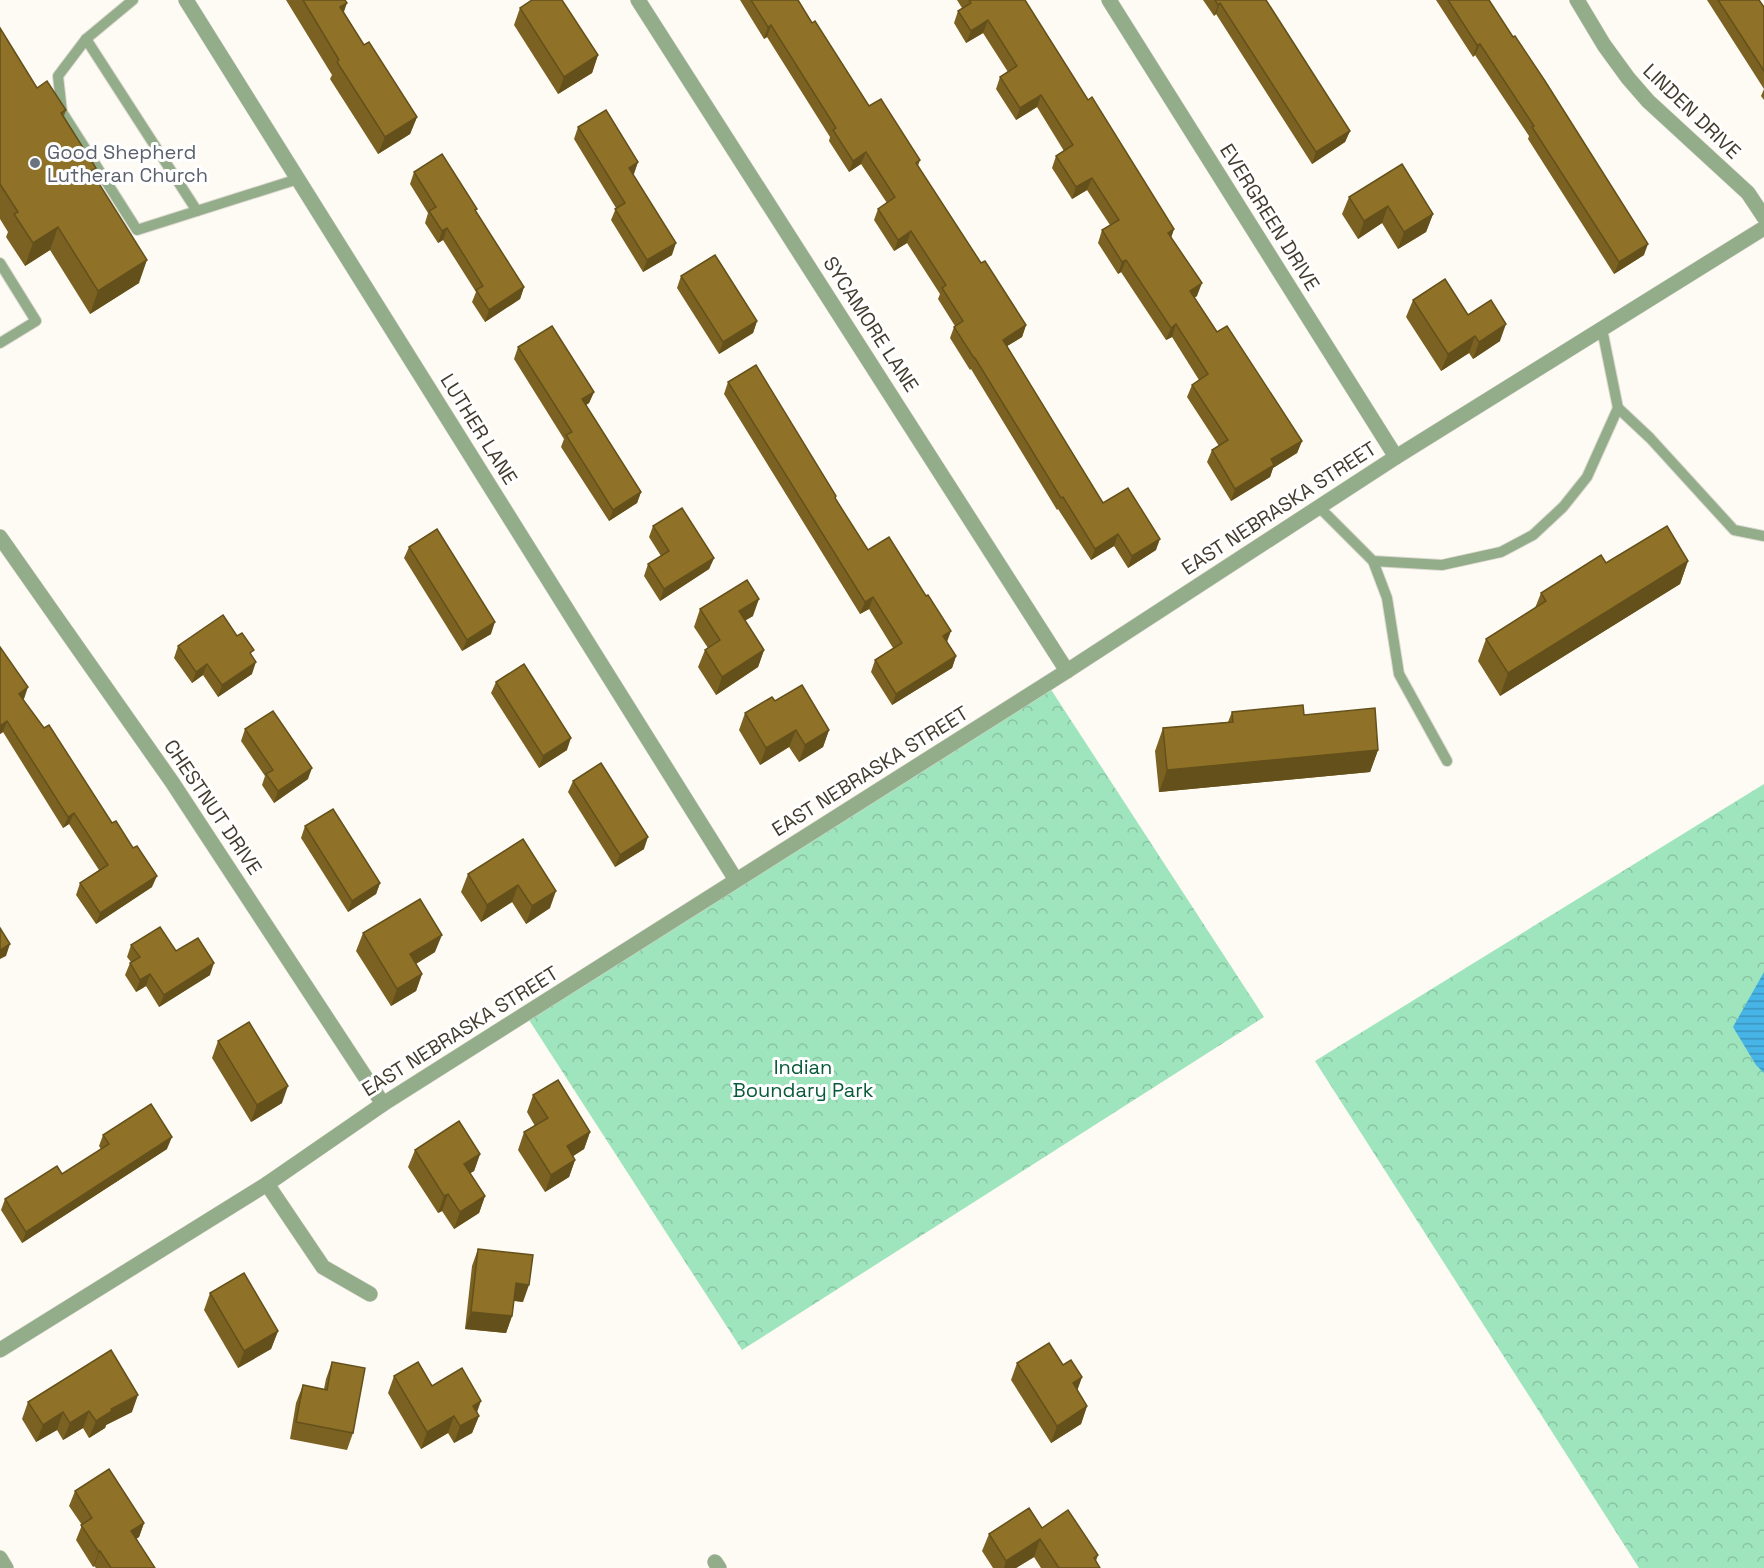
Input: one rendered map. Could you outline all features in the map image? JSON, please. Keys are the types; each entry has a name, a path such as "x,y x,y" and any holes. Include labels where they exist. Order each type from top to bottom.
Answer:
{"street":[{"name":"LUTHER LANE","path":"186,0 736,880"},
{"name":"SYCAMORE LANE","path":"639,0 1067,670"},
{"name":"EVERGREEN DRIVE","path":"1109,0 1396,457"},
{"name":"LINDEN DRIVE","path":"1577,0 1604,45 1628,78 1648,101 1748,193 1764,217"},
{"name":"EAST NEBRASKA STREET","path":"0,1350 267,1184 383,1104 1067,670 1396,457 1764,228"},
{"name":"CHESTNUT DRIVE","path":"0,537 172,782 383,1104"},
{"path":"267,1184 323,1267 370,1294"},
{"path":"0,1558 6,1568"}],"lane":[{"path":"133,0 86,39 58,76 62,112 137,230 298,179"},
{"path":"86,39 197,211"},
{"path":"0,263 36,321 0,343"},
{"path":"1602,329 1618,408 1650,438 1734,530 1764,536"},
{"path":"1373,561 1442,566 1501,552 1533,535 1563,507 1587,477 1618,408"},
{"path":"1318,507 1373,561 1387,598 1399,674 1447,761"}],"green space":[{"name":"Indian Boundary Park","path":"1050,688 1264,1017 742,1350 529,1020"},
{"path":"1764,784 1764,1568 1639,1568 1315,1061"}],"water":[{"path":"1764,972 1764,1073 1756,1065 1733,1027"}],"building":[{"path":"303,0 345,0 347,3 340,7 364,45 369,42 417,117 385,137 337,62 339,60"},
{"path":"532,0 562,0 598,55 564,77 520,8"},
{"path":"751,0 798,0 812,23 815,21 869,106 881,99 920,160 916,163 981,263 985,261 1026,325 1003,340 1103,503 1128,488 1160,539 1132,556 1118,534 1095,549 954,327 963,321 942,288 946,285 911,231 898,240 878,209 895,197 866,152 853,161 833,130 836,128 771,25 768,27"},
{"path":"969,0 1025,0 1088,100 1092,97 1174,229 1168,233 1202,283 1190,291 1217,332 1227,326 1302,441 1271,459 1274,465 1235,489 1212,450 1228,440 1192,385 1208,374 1176,324 1171,328 1126,260 1122,262 1102,230 1119,220 1092,178 1076,187 1056,156 1073,145 1041,95 1020,108 1000,77 1017,66 988,20 971,31 958,11 971,3"},
{"path":"1215,0 1266,0 1350,131 1316,152 1220,3 1218,5"},
{"path":"1448,0 1489,0 1545,81 1648,244 1619,262 1532,127 1534,126"},
{"path":"1718,0 1759,0 1764,7 1764,71"},
{"name":"Good Shepherd Lutheran Church","path":"0,28 37,88 47,81 66,110 61,113 96,168 91,171 147,260 98,291 58,227 33,243 14,214 18,212 0,184"},
{"path":"606,110 638,162 629,168 676,243 647,260 615,209 625,203 578,127"},
{"path":"442,154 524,287 489,310 476,290 483,286 447,228 442,231 429,211 436,207 414,172"},
{"path":"1402,164 1433,214 1404,232 1388,206 1364,221 1349,197"},
{"path":"715,255 757,321 723,342 681,276"},
{"path":"1445,279 1468,315 1491,300 1506,324 1479,342 1475,336 1448,354 1413,300"},
{"path":"552,326 594,392 582,399 641,492 613,510 566,435 572,432 518,347"},
{"path":"756,365 868,550 889,537 951,631 943,636 956,656 896,694 875,660 902,643 873,597 865,602 728,382"},
{"path":"682,508 714,558 664,589 648,564 669,551 653,526"},
{"path":"1667,526 1688,561 1508,673 1486,639 1546,601 1541,593 1601,555 1606,563"},
{"path":"437,529 495,622 467,640 409,547"},
{"path":"747,580 759,599 739,611 764,650 722,677 705,650 720,640 700,609"},
{"path":"223,615 237,636 242,633 254,650 250,653 256,662 222,685 207,664 196,672 178,646"},
{"path":"0,647 28,687 19,694 44,728 49,725 112,823 116,821 133,848 137,846 157,876 100,913 80,883 108,865 74,813 68,817 7,721 0,726"},
{"path":"524,664 571,738 543,756 496,682"},
{"path":"802,685 829,730 805,745 796,730 766,748 745,713 772,697 775,701"},
{"path":"1303,705 1304,715 1375,708 1378,750 1167,770 1163,728 1233,722 1232,712"},
{"path":"273,711 312,768 278,791 266,774 273,770 245,729"},
{"path":"601,763 648,837 620,855 573,781"},
{"path":"333,809 380,883 352,901 305,826"},
{"path":"523,839 556,891 532,906 518,885 487,905 468,874"},
{"path":"420,899 442,935 410,954 422,974 397,989 363,933"},
{"path":"160,927 176,951 198,938 214,963 164,995 150,974 140,980 130,963 140,957 131,945"},
{"path":"0,928 10,944 0,950"},
{"path":"249,1022 288,1086 257,1105 218,1041"},
{"path":"558,1080 590,1132 567,1146 575,1160 551,1175 524,1132 548,1118 533,1095"},
{"path":"151,1104 172,1137 26,1232 5,1199 57,1166 62,1174 109,1144 103,1135"},
{"path":"459,1121 480,1154 464,1164 485,1196 460,1212 448,1194 444,1196 415,1150"},
{"path":"478,1249 533,1255 529,1285 516,1283 512,1316 471,1312"},
{"path":"244,1273 278,1331 244,1351 210,1293"},
{"path":"1049,1343 1063,1365 1071,1360 1082,1377 1073,1383 1087,1406 1057,1426 1017,1363"},
{"path":"111,1350 138,1395 111,1409 112,1411 96,1421 89,1411 70,1423 63,1412 43,1425 28,1402"},
{"path":"332,1362 365,1368 353,1433 296,1422 303,1385 327,1390"},
{"path":"418,1362 432,1386 462,1368 481,1401 473,1406 479,1416 460,1426 454,1416 427,1432 394,1376"},
{"path":"109,1469 144,1523 131,1531 155,1568 111,1568 81,1525 92,1518 75,1491"},
{"path":"1029,1508 1042,1528 1068,1510 1098,1555 1094,1558 1100,1568 1059,1568 1040,1539 1006,1561 989,1534"}],"place":[{"name":"Good Shepherd Lutheran Church","path":"35,163"}]}
